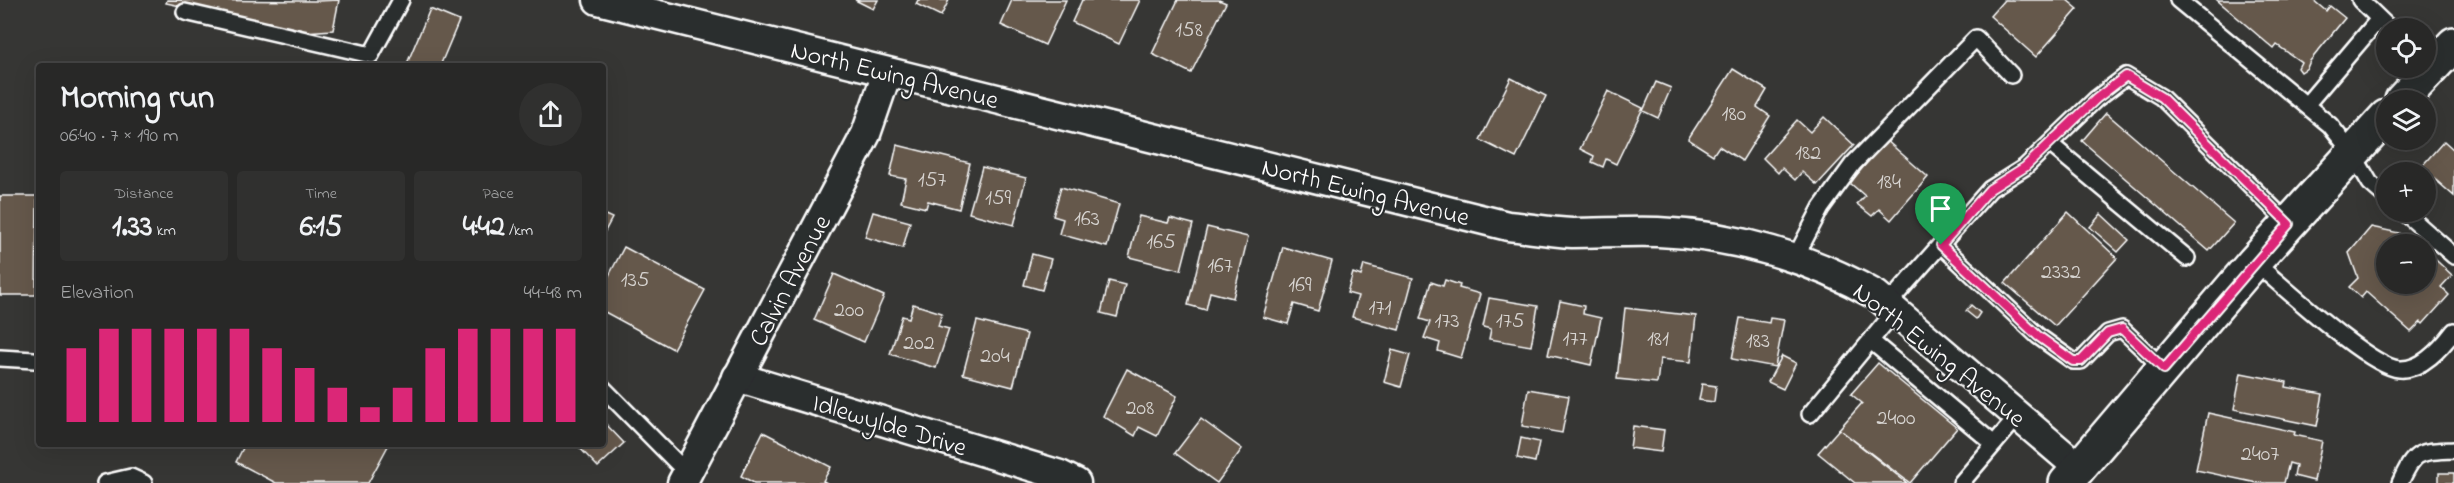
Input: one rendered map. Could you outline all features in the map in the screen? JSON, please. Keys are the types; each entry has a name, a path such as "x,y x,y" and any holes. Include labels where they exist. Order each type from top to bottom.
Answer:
{"main road":[{"path":"2436,61 2454,44"},
{"path":"2410,90 2420,78"},
{"path":"2078,478 2164,369 2254,262 2376,128"}],"street":[{"name":"North Ewing Avenue","path":"598,0 1508,226 1569,233 1660,232 1731,242 1795,258 1841,275 1876,295 2018,416 2078,478"},
{"name":"Calvin Avenue","path":"685,478 866,134 886,73"},
{"name":"Idlewylde Drive","path":"737,377 1060,475 1076,483"}],"lane":[{"path":"185,12 371,55 401,0"},
{"path":"2178,0 2330,125 2376,188"},
{"path":"2360,0 2378,18"},
{"path":"2306,105 2376,32"},
{"path":"1795,258 1821,208 1853,164 1976,38 2011,75"},
{"path":"1810,414 1870,340 1891,308 1941,245 1990,189 2025,167 2096,99 2126,76 2161,97 2289,224"},
{"path":"2050,144 2187,258"},
{"path":"2415,222 2454,256"},
{"path":"1941,245 2038,336 2073,361 2081,361 2108,333 2122,329 2164,369"},
{"path":"2254,262 2336,332 2377,360 2399,369 2421,363 2440,349 2454,331"},
{"path":"1870,340 1994,444"},
{"path":"0,358 34,360"},
{"path":"606,391 685,478"},
{"path":"1961,483 2018,416"},
{"path":"2400,483 2410,460 2424,451 2454,450"},
{"path":"105,483 131,477 144,483"}],"building":[{"path":"167,0 339,0 333,30 304,32 166,3"},
{"path":"855,0 878,0 873,9"},
{"path":"918,0 949,0 941,16 916,4"},
{"path":"1012,0 1066,0 1045,45 1001,25"},
{"path":"1082,0 1140,0 1119,44 1072,22"},
{"path":"1178,0 1219,0 1226,3 1191,73 1152,54"},
{"path":"2004,0 2067,0 2078,9 2036,57 1990,16"},
{"path":"2217,0 2313,0 2326,11 2330,6 2345,18 2310,61 2307,68 2301,72 2298,68 2301,62 2277,45 2274,49"},
{"path":"430,9 459,21 441,63 407,63"},
{"path":"1733,69 1767,90 1757,107 1770,116 1742,161 1719,146 1713,155 1688,139"},
{"path":"1511,78 1546,96 1516,158 1480,140"},
{"path":"1656,82 1671,88 1658,118 1643,111"},
{"path":"1608,91 1643,108 1616,164 1606,159 1603,167 1592,162 1594,156 1580,149"},
{"path":"2106,113 2234,223 2209,251 2082,141"},
{"path":"1824,117 1854,145 1817,185 1802,172 1795,180 1782,168 1778,173 1763,158 1797,120 1810,132"},
{"path":"1886,140 1928,177 1891,220 1879,209 1872,216 1857,204 1865,196 1850,183"},
{"path":"2444,141 2454,150 2454,196 2436,180 2436,162 2425,162"},
{"path":"897,145 970,163 959,209 928,201 926,208 901,202 906,179 890,176"},
{"path":"982,167 1026,178 1014,225 969,213"},
{"path":"1061,187 1119,204 1107,247 1059,234 1063,219 1053,216"},
{"path":"0,196 36,196 36,295 0,295"},
{"path":"873,212 910,222 903,248 865,237"},
{"path":"2068,212 2117,258 2055,326 2005,283"},
{"path":"2101,214 2129,240 2118,252 2090,227"},
{"path":"606,215 612,218 606,229"},
{"path":"1139,216 1168,223 1170,218 1193,224 1181,270 1129,257"},
{"path":"1207,227 1248,237 1233,298 1210,292 1206,310 1188,305"},
{"path":"2371,227 2399,233 2376,234 2376,294 2436,294 2436,260 2452,275 2441,287 2449,295 2423,324 2421,322 2411,332 2366,292 2361,298 2349,287 2358,278 2349,253"},
{"path":"624,247 705,290 673,349 606,313 606,281"},
{"path":"1283,247 1332,261 1318,311 1294,304 1288,324 1263,317"},
{"path":"1032,254 1051,259 1042,290 1024,285"},
{"path":"1364,265 1413,278 1399,330 1352,317 1358,296 1347,293 1353,273 1361,276"},
{"path":"834,274 884,296 864,342 814,320"},
{"path":"1445,280 1460,285 1459,288 1480,294 1461,358 1438,351 1440,343 1424,338 1430,322 1420,319 1431,282 1443,286"},
{"path":"1109,281 1125,285 1117,317 1101,313"},
{"path":"1489,298 1538,306 1531,346 1489,339 1491,329 1483,327"},
{"path":"1560,301 1584,306 1583,314 1601,318 1591,365 1548,355"},
{"path":"913,304 942,313 938,326 949,329 936,368 890,354 902,316 909,318"},
{"path":"1971,305 1980,313 1976,319 1966,311"},
{"path":"1625,308 1696,316 1691,362 1660,359 1657,383 1617,379"},
{"path":"1740,318 1769,323 1770,318 1784,320 1775,367 1732,359"},
{"path":"977,321 1027,334 1013,387 963,374"},
{"path":"1392,350 1410,355 1401,387 1384,382"},
{"path":"1782,356 1796,363 1783,389 1768,382"},
{"path":"1878,363 1957,428 1910,483 1839,429 1862,403 1851,394"},
{"path":"1127,369 1177,396 1157,436 1139,427 1135,436 1103,416"},
{"path":"2241,373 2287,382 2286,387 2323,394 2317,426 2234,409"},
{"path":"1702,384 1716,386 1714,402 1699,400"},
{"path":"1528,389 1569,396 1562,433 1522,426"},
{"path":"2208,413 2295,432 2294,435 2322,441 2314,481 2294,476 2296,465 2289,463 2284,483 2257,483 2196,470"},
{"path":"1201,419 1242,449 1217,483 1175,453"},
{"path":"606,424 624,443 598,467 579,447 606,447"},
{"path":"1633,426 1664,430 1661,452 1630,448"},
{"path":"1839,429 1907,483 1855,483 1818,453"},
{"path":"763,432 831,467 823,481 827,483 754,483 741,476"},
{"path":"1521,438 1539,442 1535,462 1517,458"},
{"path":"244,447 387,447 368,483 276,483 236,462"},
{"path":"2439,473 2454,473 2454,483 2439,483"}],"route":[{"path":"2126,76 2161,97 2289,224 2164,369 2122,329 2108,333 2081,361 2073,361 2038,336 1941,245 1990,189 2025,167 2096,99 2126,76"}]}
